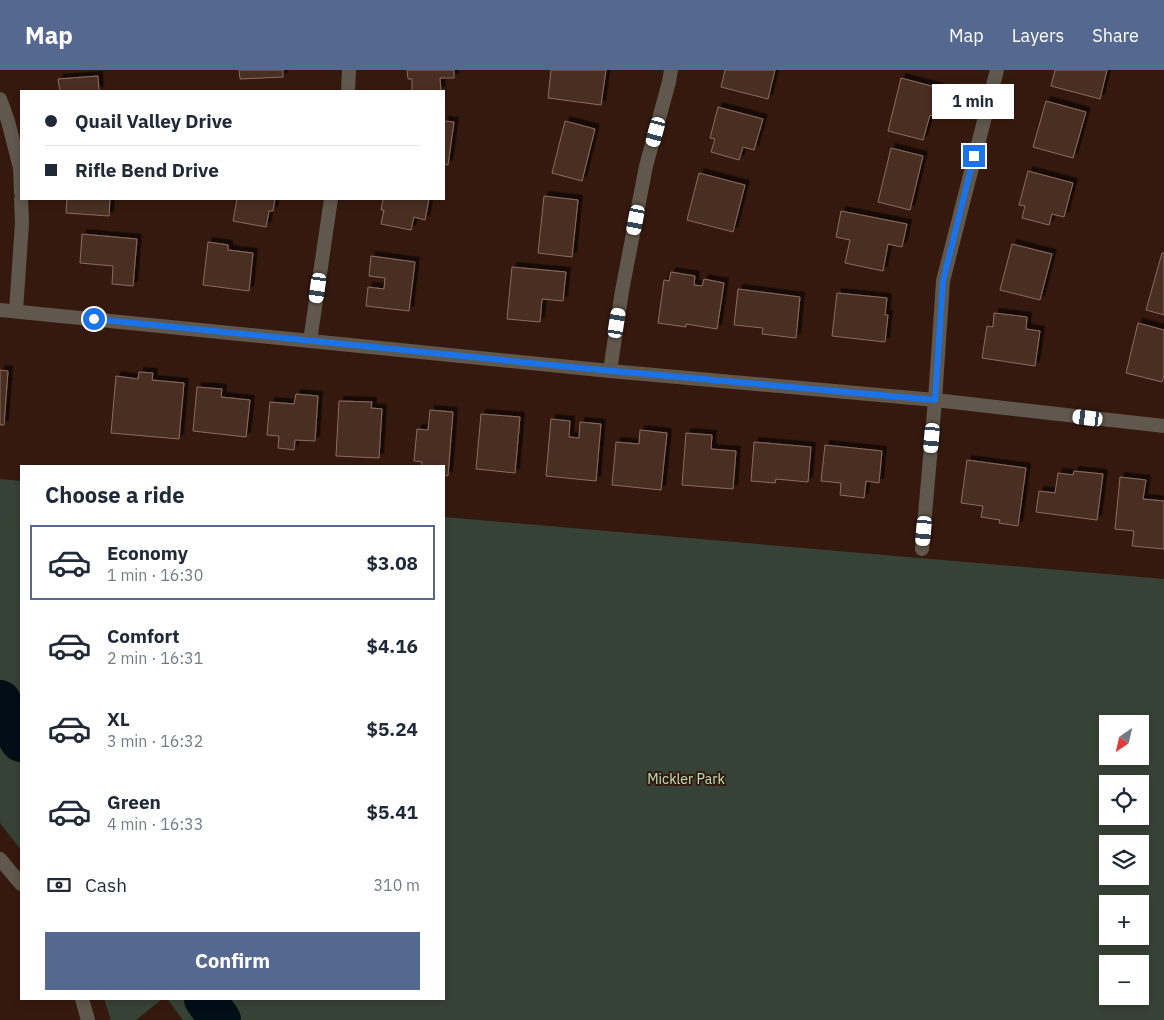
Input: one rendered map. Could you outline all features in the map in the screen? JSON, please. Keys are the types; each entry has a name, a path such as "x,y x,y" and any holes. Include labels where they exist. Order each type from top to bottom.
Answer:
{"street":[{"path":"348,90 349,70"},
{"path":"610,370 622,291 646,166 670,82 671,70"},
{"path":"922,549 943,281 997,70"},
{"path":"0,99 8,121 20,168"},
{"path":"16,311 22,200"},
{"path":"310,341 331,200"},
{"path":"0,310 935,400 1164,426"},
{"path":"0,859 20,883"},
{"path":"82,1000 88,1020"}],"green space":[{"path":"0,479 20,481 20,849 0,823"},
{"name":"Mickler Park","path":"445,517 1164,579 1164,1020 183,1020 168,1000 445,1000"},
{"path":"104,1000 161,1000 136,1020 111,1020"}],"building":[{"path":"239,70 283,70 283,77 240,79"},
{"path":"407,70 454,70 454,78 440,78 441,90 412,90 412,79 408,79"},
{"path":"551,70 606,70 601,105 548,98"},
{"path":"725,70 775,70 768,99 721,87"},
{"path":"1055,70 1107,70 1100,99 1051,86"},
{"path":"98,76 99,90 60,90 58,79"},
{"path":"901,78 939,88 933,116 930,115 923,140 888,131"},
{"path":"1046,101 1086,112 1073,158 1033,147"},
{"path":"718,107 763,119 754,150 743,147 739,160 711,152 715,139 710,138"},
{"path":"445,121 454,122 448,165 445,164"},
{"path":"565,121 595,129 582,181 552,173"},
{"path":"891,148 923,156 910,210 878,202"},
{"path":"1028,171 1073,183 1064,217 1052,214 1049,225 1022,218 1025,206 1019,205"},
{"path":"699,173 745,185 733,232 687,220"},
{"path":"544,196 578,200 572,257 538,253"},
{"path":"67,200 110,200 109,216 66,213"},
{"path":"237,200 275,200 273,211 269,211 266,227 233,221"},
{"path":"383,200 429,200 425,220 414,217 411,230 381,224 384,210 381,210"},
{"path":"841,211 907,224 902,247 888,244 883,271 845,263 850,240 836,237"},
{"path":"82,234 137,239 133,286 112,284 113,266 80,263"},
{"path":"208,242 228,245 228,250 253,253 249,291 203,285"},
{"path":"1012,244 1052,254 1040,300 1000,290"},
{"path":"1162,253 1164,253 1164,315 1146,310"},
{"path":"371,256 415,262 409,311 366,306 368,287 384,289 385,278 369,276"},
{"path":"512,267 566,272 563,301 542,299 540,322 507,319"},
{"path":"671,272 695,276 694,285 702,286 704,279 724,283 717,329 686,324 686,327 658,323 664,280 669,281"},
{"path":"738,289 800,297 796,338 762,334 763,328 734,325"},
{"path":"837,293 887,298 885,315 888,315 885,342 832,336"},
{"path":"994,313 1027,317 1026,329 1040,331 1035,366 982,358 987,326 993,327"},
{"path":"1138,323 1164,330 1164,376 1162,382 1126,373"},
{"path":"0,370 8,371 4,425 0,425"},
{"path":"139,372 153,373 152,380 184,383 179,439 111,433 116,376 138,379"},
{"path":"197,387 222,389 221,397 250,400 246,437 193,431"},
{"path":"296,394 318,396 315,441 295,440 294,450 278,448 279,436 267,435 270,402 294,404"},
{"path":"339,401 372,402 371,408 382,409 379,458 336,456"},
{"path":"430,410 453,412 448,476 445,475 445,465 422,465 422,462 414,461 417,429 428,430"},
{"path":"481,414 520,417 515,473 476,469"},
{"path":"551,419 570,421 569,437 579,438 580,422 601,424 596,481 546,476"},
{"path":"640,430 667,433 661,490 612,485 616,442 639,444"},
{"path":"686,433 712,435 711,449 736,451 733,489 682,485"},
{"path":"754,442 811,447 808,482 776,479 775,483 751,481"},
{"path":"825,445 882,451 879,483 866,481 864,498 840,495 841,483 821,481"},
{"path":"967,460 1026,468 1018,526 999,523 1000,520 981,517 983,506 961,503"},
{"path":"1074,471 1103,474 1097,520 1036,512 1039,491 1055,493 1058,473 1073,475"},
{"path":"1120,477 1146,480 1143,499 1164,501 1164,549 1132,546 1134,531 1115,529"}],"waterway":[{"path":"0,701 20,739"},
{"path":"206,1000 220,1020"}],"route":[{"path":"94,319 591,369 935,400 943,281 974,156"}]}
